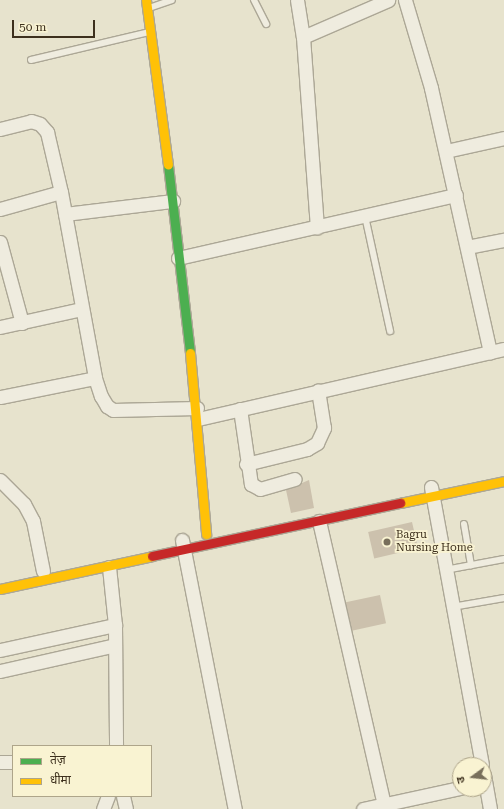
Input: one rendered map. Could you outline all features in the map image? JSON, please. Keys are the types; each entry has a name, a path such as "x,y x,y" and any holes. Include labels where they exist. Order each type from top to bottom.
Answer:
{"main road":[{"path":"146,4 151,32 198,413 206,534"},
{"path":"0,580 319,521 504,472"},
{"path":"0,589 109,567 183,545 206,534 432,491 504,481"}],"street":[{"path":"297,0 303,37 317,227"},
{"path":"303,37 388,0"},
{"path":"405,0 446,150 490,352"},
{"path":"0,129 30,122 44,128 47,132 61,192 95,378 101,396 107,406 113,410 198,413 240,409 318,390 504,349"},
{"path":"446,150 504,138"},
{"path":"0,209 61,192"},
{"path":"178,258 456,196"},
{"path":"65,214 172,201"},
{"path":"467,247 504,240"},
{"path":"0,242 22,323"},
{"path":"0,328 82,309"},
{"path":"0,398 95,378"},
{"path":"246,464 307,449 317,443 324,428 318,390"},
{"path":"240,409 246,464 251,484 254,488 260,489 295,479"},
{"path":"0,480 24,504 33,521 43,571"},
{"path":"432,491 445,570 480,757"},
{"path":"319,521 384,805"},
{"path":"183,545 235,809"},
{"path":"109,567 115,645 116,745"},
{"path":"114,625 0,650 2,670 115,645"},
{"path":"62,636 67,656"},
{"path":"0,762 12,762"},
{"path":"364,809 452,790"},
{"path":"103,809 108,797"},
{"path":"123,797 126,809"},
{"path":"488,797 490,809"}],"lane":[{"path":"146,4 172,0"},
{"path":"254,0 266,24"},
{"path":"31,60 151,32"},
{"path":"365,216 390,331"},
{"path":"464,524 471,565"},
{"path":"445,570 504,559"},
{"path":"452,607 504,598"}],"building":[{"path":"309,480 314,508 291,513 286,490"},
{"path":"412,522 418,548 374,558 368,532"},
{"path":"380,595 386,623 352,631 346,602"}],"traffic: fast":[{"path":"168,165 190,353"}],"traffic: slow":[{"path":"146,0 168,165"},
{"path":"190,353 206,534"},
{"path":"400,503 504,481"},
{"path":"0,589 152,556"}],"traffic: jam":[{"path":"152,556 400,503"}],"place":[{"name":"Bagru Nursing Home","path":"387,542"}]}
